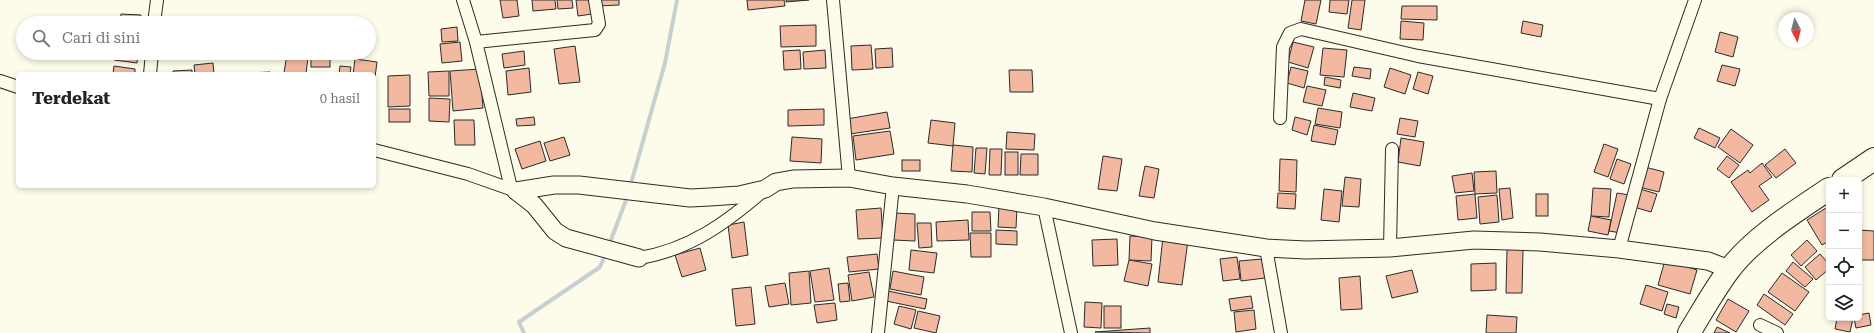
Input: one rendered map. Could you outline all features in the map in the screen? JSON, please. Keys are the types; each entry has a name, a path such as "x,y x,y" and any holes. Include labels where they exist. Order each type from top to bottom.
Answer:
{"highway":[{"path":"1847,177 1874,159"},
{"path":"1689,333 1729,269 1758,241 1805,204 1826,191"}],"street":[{"path":"155,16 156,0"},
{"path":"463,0 476,42 513,190"},
{"path":"476,42 595,30 600,24 595,0"},
{"path":"832,0 849,178"},
{"path":"1619,249 1660,99 1695,0"},
{"path":"1280,118 1283,47 1290,33 1301,29 1418,56 1660,99"},
{"path":"150,72 151,60"},
{"path":"0,82 16,86"},
{"path":"1390,248 1392,149"},
{"path":"376,151 468,174 513,190 534,205 555,231 580,243 639,258 659,255 692,242 716,229 765,189 776,182 793,179 849,178 893,186 967,194 1044,207 1155,230 1266,248 1306,250 1390,248 1474,240 1540,242 1619,249 1708,261 1729,269"},
{"path":"513,190 554,185 578,185 690,198 739,195 765,189"},
{"path":"878,333 893,186"},
{"path":"1044,207 1071,333"},
{"path":"1266,248 1281,333"},
{"path":"1760,325 1777,333"}],"building":[{"path":"500,0 517,0 519,16 503,18"},
{"path":"532,0 555,0 556,9 533,11"},
{"path":"557,0 572,0 573,8 558,9"},
{"path":"576,0 591,0 592,14 578,16"},
{"path":"598,0 619,0 619,5 598,6"},
{"path":"747,0 784,0 785,6 748,10"},
{"path":"786,0 809,0 786,2"},
{"path":"1305,0 1321,0 1316,24 1301,21"},
{"path":"1330,0 1349,0 1347,14 1329,12"},
{"path":"1352,0 1365,0 1361,30 1348,28"},
{"path":"1402,6 1437,6 1437,20 1401,19"},
{"path":"121,14 141,15 141,16 121,16"},
{"path":"1401,21 1424,23 1423,40 1400,39"},
{"path":"1523,21 1543,25 1541,37 1521,33"},
{"path":"816,25 816,46 781,47 780,26"},
{"path":"457,27 458,41 442,42 441,29"},
{"path":"1720,32 1738,37 1733,57 1715,52"},
{"path":"460,42 462,61 442,63 440,44"},
{"path":"1293,42 1314,47 1308,68 1288,62"},
{"path":"871,45 873,69 852,70 851,46"},
{"path":"575,46 580,82 559,84 554,49"},
{"path":"892,48 893,67 876,68 875,49"},
{"path":"1323,48 1347,50 1344,77 1320,75"},
{"path":"800,50 801,69 784,70 783,51"},
{"path":"825,50 826,68 804,69 803,52"},
{"path":"524,51 525,65 504,68 502,54"},
{"path":"114,60 137,60 137,63"},
{"path":"286,60 308,60 306,72 284,72"},
{"path":"311,60 330,60 330,67 311,67"},
{"path":"355,60 377,62 376,72 353,72"},
{"path":"213,63 214,72 195,72 194,65"},
{"path":"1722,65 1740,69 1735,86 1717,81"},
{"path":"114,66 135,69 135,72 113,72"},
{"path":"340,66 351,67 350,72 339,72"},
{"path":"1291,67 1308,71 1304,88 1287,83"},
{"path":"1354,67 1371,69 1370,79 1352,76"},
{"path":"529,68 531,92 508,95 506,71"},
{"path":"1390,68 1411,75 1405,94 1384,87"},
{"path":"480,69 483,108 453,111 450,71"},
{"path":"192,70 192,72 173,72"},
{"path":"1009,70 1032,70 1033,92 1010,92"},
{"path":"449,71 449,96 429,96 428,72"},
{"path":"1418,72 1433,76 1428,94 1413,89"},
{"path":"410,75 410,106 388,107 388,76"},
{"path":"1325,77 1341,80 1340,88 1324,85"},
{"path":"1307,86 1326,90 1322,106 1303,102"},
{"path":"1353,93 1375,98 1372,111 1350,107"},
{"path":"429,98 450,99 449,122 429,121"},
{"path":"1318,108 1342,112 1340,128 1315,124"},
{"path":"389,109 410,109 410,122 389,122"},
{"path":"824,109 824,125 788,126 788,110"},
{"path":"887,112 890,128 850,134 847,119"},
{"path":"534,117 535,125 517,126 516,119"},
{"path":"1295,117 1311,121 1307,135 1292,130"},
{"path":"1400,118 1418,121 1415,137 1397,134"},
{"path":"454,120 474,120 475,145 455,145"},
{"path":"931,120 955,123 953,146 928,143"},
{"path":"1314,125 1338,130 1335,145 1311,141"},
{"path":"1699,128 1720,138 1715,148 1694,138"},
{"path":"1731,129 1753,145 1740,163 1718,147"},
{"path":"890,131 894,154 856,160 853,136"},
{"path":"1007,132 1035,134 1034,150 1006,149"},
{"path":"564,137 570,155 550,161 544,143"},
{"path":"792,137 822,139 821,163 790,161"},
{"path":"1401,138 1424,142 1420,166 1398,162"},
{"path":"540,141 546,161 522,169 515,149"},
{"path":"1604,144 1618,149 1608,177 1594,172"},
{"path":"953,145 973,147 972,172 951,171"},
{"path":"976,148 987,148 985,174 974,173"},
{"path":"990,149 1002,149 1001,175 989,175"},
{"path":"1785,149 1796,163 1776,178 1765,165"},
{"path":"1005,152 1018,152 1018,175 1005,175"},
{"path":"1021,154 1038,154 1038,175 1020,175"},
{"path":"1103,156 1122,159 1117,191 1098,189"},
{"path":"1727,156 1739,165 1729,178 1717,169"},
{"path":"1280,159 1297,160 1296,192 1279,191"},
{"path":"1617,159 1631,164 1624,184 1610,179"},
{"path":"902,160 920,160 920,171 902,171"},
{"path":"1762,163 1772,177 1759,186 1769,200 1752,212 1731,182 1748,170 1750,173"},
{"path":"1145,166 1159,169 1154,198 1139,196"},
{"path":"1645,167 1664,172 1659,192 1639,187"},
{"path":"1496,171 1497,193 1475,194 1474,172"},
{"path":"1472,173 1474,191 1455,193 1452,176"},
{"path":"1345,177 1361,179 1359,207 1342,206"},
{"path":"1510,188 1513,218 1502,220 1499,189"},
{"path":"1593,188 1611,189 1609,217 1591,216"},
{"path":"1324,189 1342,191 1339,222 1321,220"},
{"path":"1640,189 1657,194 1651,212 1634,207"},
{"path":"1278,193 1296,194 1295,209 1277,208"},
{"path":"1617,193 1629,195 1621,233 1609,231"},
{"path":"1475,194 1477,218 1458,220 1456,196"},
{"path":"1536,194 1548,194 1548,216 1536,216"},
{"path":"1497,195 1499,222 1480,224 1478,197"},
{"path":"999,206 1017,207 1016,228 998,227"},
{"path":"881,208 883,238 858,239 856,210"},
{"path":"1826,208 1826,243 1822,245 1807,220"},
{"path":"972,212 990,212 991,231 972,231"},
{"path":"894,213 915,214 915,241 893,240"},
{"path":"1591,216 1611,220 1608,235 1588,231"},
{"path":"968,220 969,240 937,241 936,222"},
{"path":"744,222 748,255 732,258 728,225"},
{"path":"917,223 931,223 932,247 919,248"},
{"path":"996,230 1017,231 1017,245 996,244"},
{"path":"1862,230 1874,231 1874,260 1862,260"},
{"path":"970,233 991,233 991,257 971,257"},
{"path":"1130,236 1152,237 1151,261 1129,260"},
{"path":"1163,237 1188,240 1182,285 1158,282"},
{"path":"1117,239 1118,265 1093,266 1092,240"},
{"path":"1807,240 1817,251 1801,266 1791,255"},
{"path":"700,248 706,270 682,277 675,255"},
{"path":"1507,249 1523,249 1522,293 1506,293"},
{"path":"911,250 937,253 934,273 909,270"},
{"path":"877,254 879,269 849,272 847,257"},
{"path":"1820,254 1826,261 1826,272 1816,280 1805,267"},
{"path":"1237,257 1240,279 1223,281 1220,259"},
{"path":"1262,259 1265,278 1241,281 1239,261"},
{"path":"1129,260 1152,264 1148,286 1124,281"},
{"path":"1665,260 1697,270 1690,294 1658,285"},
{"path":"1793,262 1813,279 1805,287 1786,271"},
{"path":"1496,263 1496,290 1471,291 1471,264"},
{"path":"829,268 834,300 815,302 810,271"},
{"path":"1412,270 1418,292 1392,298 1386,276"},
{"path":"809,271 811,303 791,305 789,273"},
{"path":"893,271 924,277 921,295 890,289"},
{"path":"869,272 874,297 852,301 848,275"},
{"path":"1782,273 1809,292 1795,311 1768,292"},
{"path":"1360,276 1362,309 1341,310 1339,278"},
{"path":"785,283 789,304 769,307 765,286"},
{"path":"848,283 850,301 840,302 838,284"},
{"path":"1646,285 1668,292 1662,311 1640,304"},
{"path":"751,287 755,324 736,326 732,289"},
{"path":"888,291 927,299 925,309 886,301"},
{"path":"1764,294 1793,314 1785,325 1757,305"},
{"path":"1251,296 1253,308 1231,311 1229,299"},
{"path":"1728,299 1749,311 1736,332 1716,320"},
{"path":"1085,302 1102,303 1101,328 1084,327"},
{"path":"835,303 837,320 817,323 814,305"},
{"path":"1667,304 1679,307 1676,318 1664,314"},
{"path":"899,306 916,310 911,329 894,324"},
{"path":"1104,306 1121,306 1121,328 1104,328"},
{"path":"1254,310 1256,329 1236,332 1234,312"},
{"path":"918,311 940,316 936,333 914,328"},
{"path":"1869,313 1871,325 1856,328 1855,321 1862,321 1862,314"},
{"path":"1487,315 1517,317 1516,333 1486,333"},
{"path":"1836,321 1852,321 1850,332 1835,329"},
{"path":"1717,327 1730,333 1714,333"},
{"path":"1150,328 1150,333 1095,332"}],"waterway":[{"path":"630,187 665,63 677,0"},
{"path":"609,245 628,195"},
{"path":"524,333 519,322 600,267 606,253"}]}
